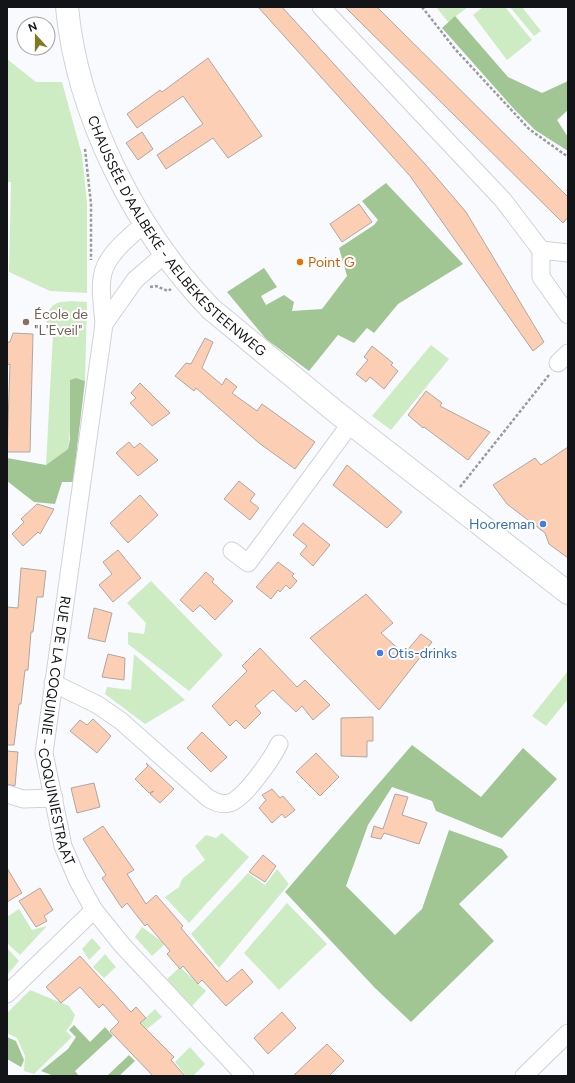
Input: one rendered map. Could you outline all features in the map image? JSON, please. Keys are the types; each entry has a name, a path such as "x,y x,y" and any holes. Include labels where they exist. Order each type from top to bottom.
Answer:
{"main road":[{"name":"CHAUSSÉE D'AALBEKE - AELBEKESTEENWEG","path":"67,7 77,66 116,175 165,254 193,290 211,309 351,423 568,593"}],"street":[{"path":"321,7 490,186 541,250 541,277 568,315"},
{"name":"RUE DE LA COQUINIE - COQUINIESTRAAT","path":"145,222 113,254 105,266 102,277 104,324 44,753 63,846 78,882 94,910 123,946 245,1076"},
{"path":"541,250 568,253"},
{"name":"RUE DE LA COQUINIE - COQUINIESTRAAT","path":"104,324 135,280 165,254"},
{"path":"232,551 248,562 351,423"},
{"path":"53,683 92,702 121,721 208,798 216,803 230,803 240,797 274,755 279,744"},
{"path":"7,794 24,799 54,798"},
{"path":"7,994 94,910"},
{"path":"524,1076 568,1033"}],"path":[{"path":"422,7 455,49 528,129 568,157"},
{"path":"85,141 91,204 91,261"},
{"path":"450,500 563,358"}],"green space":[{"path":"436,7 468,7 448,22"},
{"path":"483,7 505,7 532,40 507,60 473,15"},
{"path":"510,7 522,7 541,31 534,36"},
{"path":"455,16 508,77 542,93 568,81 568,110 557,120 568,137 568,151 535,130 514,109 442,28"},
{"path":"7,59 36,82 62,82 82,155 87,203 87,293 50,291 9,272 11,182 7,182"},
{"path":"386,183 463,264 398,304 374,333 367,328 354,343 338,335 309,371 266,339 227,292 264,268 277,287 261,296 266,305 284,295 294,302 292,311 322,309 347,276 339,248 374,225 378,220 362,201"},
{"path":"71,301 87,302 85,381 76,378 68,449 46,465 53,334 45,319 55,304"},
{"path":"431,345 449,359 391,430 372,416"},
{"path":"76,378 85,381 73,482 62,482 55,504 34,502 7,481 7,458 46,465 68,449 70,439 70,380"},
{"path":"151,581 223,655 189,691 128,644 128,632 144,634 146,623 127,603"},
{"path":"134,654 185,700 145,724 105,694 107,687 131,690"},
{"path":"568,671 568,699 546,726 532,716"},
{"path":"412,745 481,797 523,748 557,779 502,838 436,811 432,801 392,787 368,825 346,886 395,935 422,909 449,830 502,849 508,857 459,904 494,941 411,1022 375,988 285,892"},
{"path":"222,833 249,857 189,923 165,897 179,887 182,879 205,860 195,846 206,835 216,838"},
{"path":"277,869 289,884 219,968 191,934 248,873 265,885"},
{"path":"287,903 327,944 279,990 244,953"},
{"path":"19,909 32,930 47,926 20,955 7,943 7,917"},
{"path":"142,927 165,944 152,956 135,937"},
{"path":"92,938 101,948 89,960 82,949"},
{"path":"7,948 19,961 8,974 7,972"},
{"path":"105,954 116,967 104,978 93,967"},
{"path":"180,967 206,991 191,1007 167,979"},
{"path":"30,990 69,1006 75,1015 72,1023 66,1031 72,1037 34,1074 24,1071 25,1056 17,1038 7,1033 7,1013"},
{"path":"155,1009 162,1017 147,1029 140,1023"},
{"path":"74,1025 90,1042 105,1027 113,1036 75,1071 79,1076 54,1076 41,1071 68,1049 76,1037 69,1030"},
{"path":"7,1037 16,1041 24,1060 21,1067 7,1059"},
{"path":"190,1047 205,1064 193,1076 186,1076 175,1062"},
{"path":"129,1055 135,1061 119,1076 107,1076"}],"building":[{"path":"258,7 282,7 425,164 466,212 544,342 533,351 410,176"},
{"path":"345,7 377,7 568,197 568,217 563,223"},
{"path":"208,58 262,136 228,158 213,138 166,169 157,155 203,124 183,96 137,128 127,114 160,90 162,92"},
{"path":"142,132 153,149 138,160 126,143"},
{"path":"359,204 372,222 342,242 330,224"},
{"path":"13,333 33,334 30,452 7,452 10,364 7,365 7,342 10,342"},
{"path":"205,338 213,342 202,368 222,385 226,378 237,387 232,393 257,411 262,404 315,442 295,469 259,443 196,388 194,391 175,376 186,363 191,364"},
{"path":"372,346 393,363 391,365 398,371 384,389 370,377 366,382 356,374 368,360 364,357"},
{"path":"140,383 170,413 152,426 130,403 136,398 131,393"},
{"path":"426,391 442,403 440,406 490,432 468,460 424,427 423,428 408,415"},
{"path":"129,442 134,448 140,443 158,460 138,476 116,453"},
{"path":"568,447 568,558 549,544 545,533 507,504 493,485 535,458 541,465"},
{"path":"347,465 402,512 387,528 333,485"},
{"path":"239,481 255,494 250,501 259,508 250,520 224,499"},
{"path":"140,495 158,515 128,543 110,523"},
{"path":"37,504 54,509 40,534 38,532 23,546 12,534 24,522 21,519"},
{"path":"303,523 330,545 313,566 300,554 307,546 293,535"},
{"path":"118,550 141,578 113,602 99,585 112,574 103,562"},
{"path":"278,562 294,574 292,576 297,581 290,589 286,585 280,592 278,590 271,599 256,587"},
{"path":"21,568 46,571 43,597 37,597 33,632 31,632 28,670 25,670 14,745 7,745 7,607 18,608"},
{"path":"206,572 214,579 212,582 233,601 215,620 200,605 193,612 180,600"},
{"path":"366,594 393,623 381,633 404,654 421,634 432,642 379,710 310,638"},
{"path":"94,608 112,613 105,642 88,638"},
{"path":"260,648 297,687 305,680 330,705 313,720 302,706 296,712 273,690 255,706 261,713 245,729 236,720 230,726 212,706 247,671 242,666"},
{"path":"108,654 125,658 124,680 102,677"},
{"path":"373,717 373,741 367,741 367,757 341,756 341,718"},
{"path":"93,719 111,736 97,753 70,731 80,720 87,725"},
{"path":"202,732 227,757 211,772 187,748"},
{"path":"7,751 18,752 15,786 7,784"},
{"path":"316,753 339,777 320,796 296,772"},
{"path":"146,763 174,789 160,803 150,794 154,791 149,793 135,779 148,766"},
{"path":"94,783 100,807 77,813 71,788"},
{"path":"272,789 280,798 283,796 295,810 285,818 282,814 272,823 259,808 266,800 262,795"},
{"path":"395,794 408,797 402,815 427,823 419,844 384,833 381,839 371,837 374,826 383,829"},
{"path":"103,826 134,870 127,874 146,904 156,895 183,926 181,928 227,982 242,969 253,982 226,1006 202,980 198,984 183,966 180,969 167,954 170,951 147,924 145,926 127,903 122,908 102,878 106,875 83,839"},
{"path":"263,855 276,866 265,882 249,872"},
{"path":"7,868 22,893 7,902"},
{"path":"40,888 53,910 44,916 47,921 36,927 19,901"},
{"path":"80,956 131,1012 136,1007 146,1018 140,1023 174,1057 171,1060 185,1076 153,1076 110,1031 119,1022 103,1004 99,1008 80,987 61,1003 46,987"},
{"path":"282,1012 296,1028 268,1054 254,1038"},
{"path":"327,1044 344,1061 329,1076 293,1076"}],"place":[{"name":"Point G","path":"300,262"},
{"name":"École de \"L'Eveil\"","path":"26,322"},
{"name":"Hooreman","path":"543,524"},
{"name":"Otis-drinks","path":"380,653"}]}
